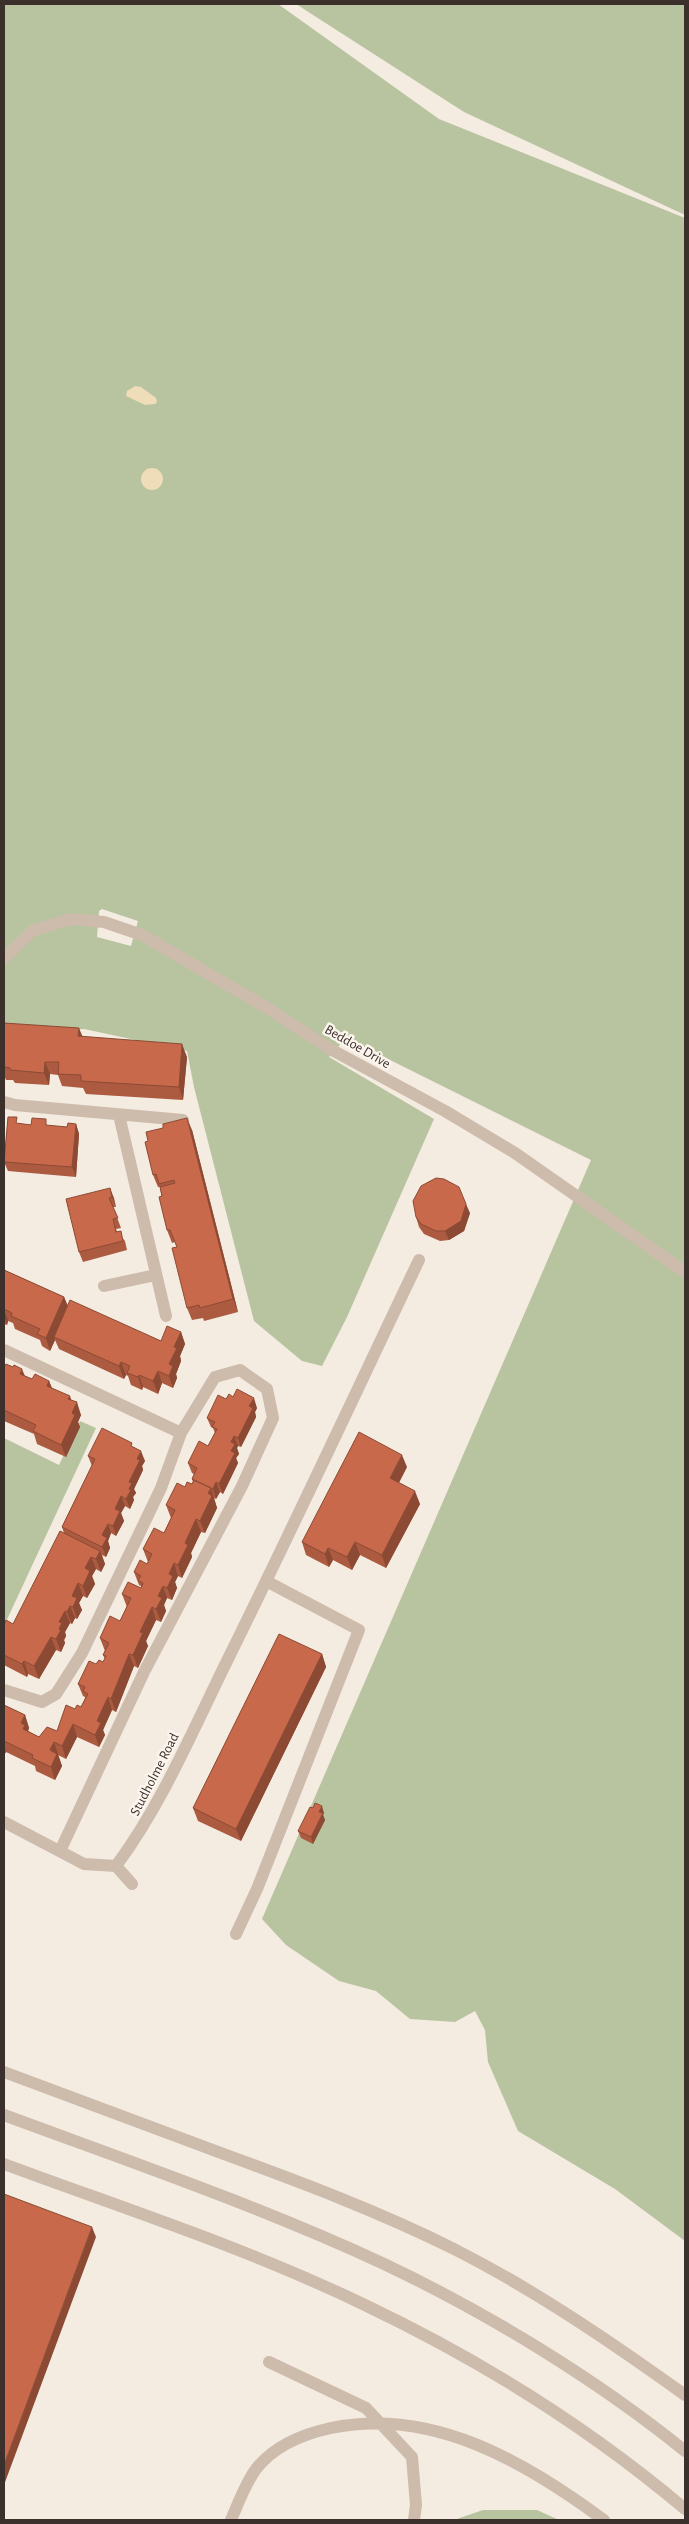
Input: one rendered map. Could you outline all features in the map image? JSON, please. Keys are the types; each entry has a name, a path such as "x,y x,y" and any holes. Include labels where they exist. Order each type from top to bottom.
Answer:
{"street":[{"name":"Beddoe Drive","path":"4,960 32,931 71,919 104,922 142,935 264,1006 332,1050 445,1111 515,1152 685,1272"},
{"path":"4,1102 15,1105 183,1120"},
{"path":"119,1115 166,1316"},
{"name":"Studholme Road","path":"116,1866 140,1835 266,1581 419,1260"},
{"path":"104,1286 156,1275"},
{"path":"4,1350 181,1433"},
{"path":"4,1690 42,1702 56,1694 82,1653 161,1488 181,1433 215,1377 240,1370 267,1389 273,1418 242,1486 144,1672 60,1851"},
{"path":"236,1934 257,1889 359,1630 266,1581"},
{"path":"4,1822 84,1864 116,1866 132,1884"},
{"path":"4,2072 310,2186 411,2229 487,2267 548,2302 601,2336 685,2395"},
{"path":"4,2115 253,2209 384,2264 434,2289 530,2344 605,2392 685,2451"},
{"path":"4,2164 237,2250 366,2305 436,2340 602,2444 685,2509"},
{"path":"269,2362 366,2408 412,2457 416,2505 414,2520"},
{"path":"231,2520 256,2469 288,2442 316,2431 347,2425 382,2425 433,2430 452,2435 494,2451 538,2475 604,2520"}],"green space":[{"path":"4,4 278,4 439,119 685,218 685,2241 615,2189 518,2131 488,2062 485,2030 475,2011 455,2022 410,2019 376,1991 339,1981 286,1945 262,1919 591,1160 346,1038 329,1057 434,1119 347,1317 322,1366 302,1361 254,1321 194,1087 187,1051 84,1029 7,1033 4,1037","holes":["102,909 138,921 131,946 97,937 99,911"]},
{"path":"296,4 685,4 685,215 464,112"},
{"path":"80,1421 96,1428 4,1626 4,1438 59,1465"},
{"path":"483,2510 537,2510 559,2520 454,2520"}],"sand":[{"path":"135,386 141,387 156,398 157,402 145,405 126,396 127,391"},
{"path":"152,468 160,471 163,479 160,487 152,490 144,487 141,479 144,471"}],"building":[{"path":"4,1023 79,1028 78,1036 182,1044 179,1087 81,1081 81,1075 58,1074 59,1062 45,1062 44,1073 10,1070 10,1068 4,1067"},
{"path":"8,1117 17,1117 16,1123 31,1125 32,1118 46,1119 46,1125 67,1127 68,1123 76,1124 72,1167 4,1162"},
{"path":"187,1118 233,1299 200,1308 199,1305 187,1308 172,1248 177,1247 170,1230 167,1230 159,1197 162,1196 160,1187 175,1183 174,1180 159,1184 156,1174 153,1175 145,1142 148,1141 146,1132 163,1128 163,1124"},
{"path":"436,1178 444,1179 459,1187 466,1204 461,1221 445,1231 436,1231 421,1224 416,1217 413,1201 421,1186"},
{"path":"110,1188 112,1197 109,1198 118,1218 113,1219 116,1232 121,1231 123,1241 79,1252 66,1199"},
{"path":"4,1270 64,1297 46,1338 37,1334 40,1329 11,1316 12,1313 4,1309"},
{"path":"70,1300 161,1341 167,1326 181,1332 174,1347 177,1348 169,1364 173,1366 169,1376 158,1371 153,1381 139,1375 138,1377 127,1373 130,1366 121,1362 119,1366 54,1337"},
{"path":"6,1364 22,1369 20,1374 32,1379 35,1374 49,1381 47,1386 70,1396 68,1399 77,1402 72,1413 75,1415 61,1445 33,1431 36,1425 4,1410 4,1366"},
{"path":"237,1389 254,1398 249,1406 253,1408 238,1438 234,1436 231,1442 235,1444 231,1451 235,1453 219,1484 216,1482 213,1489 192,1479 197,1468 188,1463 199,1441 208,1446 217,1429 212,1427 215,1422 207,1418 218,1395 226,1399 229,1394 233,1397"},
{"path":"102,1428 132,1443 131,1446 141,1451 137,1459 140,1460 129,1482 132,1483 129,1489 131,1490 126,1499 121,1496 115,1509 120,1511 113,1526 108,1524 102,1535 107,1538 102,1547 62,1527 95,1459 88,1456"},
{"path":"359,1432 402,1455 390,1478 415,1491 382,1555 355,1542 347,1557 328,1548 325,1554 302,1542"},
{"path":"194,1480 211,1488 208,1493 212,1496 200,1521 196,1519 185,1543 188,1545 178,1565 174,1563 169,1574 173,1576 167,1588 163,1586 158,1596 162,1598 156,1609 152,1607 140,1632 143,1633 133,1655 129,1654 111,1699 108,1697 97,1721 101,1723 95,1735 73,1724 62,1746 54,1742 50,1750 57,1754 51,1767 32,1758 33,1755 4,1741 4,1705 25,1715 21,1723 25,1725 23,1729 39,1737 47,1727 57,1731 66,1705 75,1709 77,1705 81,1707 88,1694 83,1691 85,1687 78,1684 89,1661 96,1664 99,1660 103,1662 106,1656 103,1655 109,1643 100,1638 110,1616 120,1621 131,1598 122,1594 128,1582 141,1588 143,1583 138,1580 141,1576 134,1572 140,1560 147,1564 152,1554 143,1549 154,1528 164,1533 175,1510 166,1505 177,1483 185,1487 187,1482 192,1484"},
{"path":"60,1531 100,1551 96,1559 91,1557 85,1568 90,1571 83,1586 78,1583 72,1596 77,1598 73,1607 70,1606 67,1612 65,1611 59,1622 62,1623 59,1629 61,1630 56,1639 51,1637 34,1666 24,1661 22,1664 4,1655 4,1625 6,1620 13,1624"},
{"path":"279,1634 322,1654 236,1829 193,1808"},
{"path":"315,1803 322,1806 319,1812 323,1813 311,1837 298,1831 310,1807 313,1808"},
{"path":"4,2194 92,2227 4,2465"}]}
